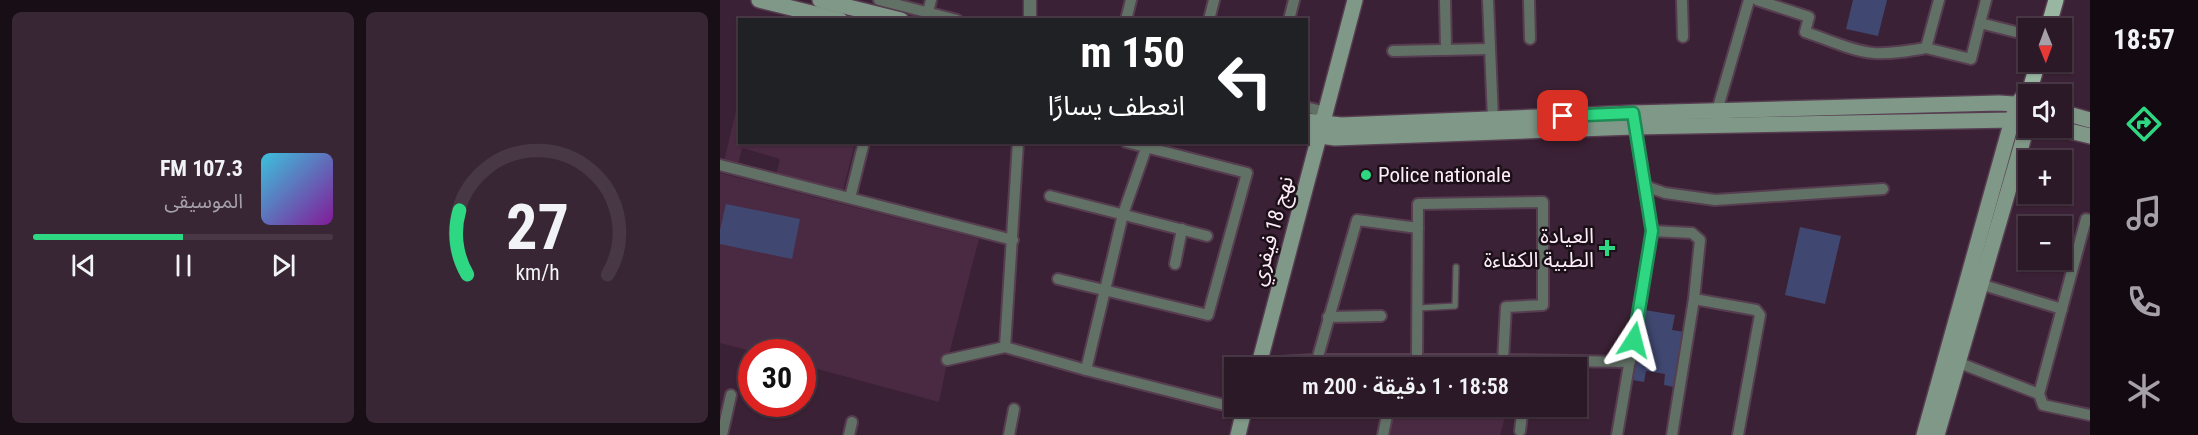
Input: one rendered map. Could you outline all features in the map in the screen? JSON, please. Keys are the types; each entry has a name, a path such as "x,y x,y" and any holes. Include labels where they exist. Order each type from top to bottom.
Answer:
{"main road":[{"path":"759,0 832,18"},
{"path":"820,0 894,18"},
{"name":"نهج 18 فيفري","path":"1260,357 1318,127 1355,0"},
{"path":"2051,18 2056,0"},
{"path":"1318,127 1348,137 1634,120 1717,111 2018,104"},
{"path":"2072,115 2090,120"},
{"path":"1318,127 1493,118 2018,122"},
{"path":"2072,132 2090,136"},
{"path":"1924,435 1968,270 2018,135"},
{"path":"1937,435 2019,138"},
{"path":"1238,435 1243,417"}],"street":[{"path":"882,0 950,18"},
{"path":"928,12 931,0"},
{"path":"1030,0 1030,18"},
{"path":"1126,18 1131,0"},
{"path":"1210,18 1214,0"},
{"path":"1290,18 1294,0"},
{"path":"1445,0 1446,50"},
{"path":"1488,0 1493,118"},
{"path":"1529,0 1530,39"},
{"path":"1682,0 1683,37"},
{"path":"1717,111 1749,0"},
{"path":"1757,0 1809,16 1805,32 1844,46 1872,53 1896,53 1926,48 1971,59 1986,0"},
{"path":"1926,48 1939,0"},
{"path":"1980,23 2018,32"},
{"path":"1393,51 1489,49"},
{"path":"1308,110 1318,127"},
{"path":"1617,435 1652,231 1634,120"},
{"path":"850,198 864,144"},
{"path":"1005,347 1018,144"},
{"path":"1058,279 1105,290 1208,315 1247,173 1148,145 1123,214 1105,290 1086,370"},
{"path":"720,165 1013,240"},
{"path":"1645,186 1665,193 1715,200 1883,189"},
{"path":"1050,196 1207,236"},
{"path":"1417,357 1418,204 1543,202 1543,306 1506,307 1503,357"},
{"path":"2090,220 2086,219 2039,394 2043,405 2090,415"},
{"path":"1318,357 1357,220 1418,228"},
{"path":"1175,264 1182,230"},
{"path":"1652,231 1692,233 1699,238 1700,244 1694,299 1672,435"},
{"path":"1980,284 2062,309"},
{"path":"1694,299 1756,310 1760,315 1738,435"},
{"path":"1328,317 1381,316"},
{"path":"947,360 1005,347 1086,370 1224,403"},
{"path":"1587,363 1630,362"},
{"path":"1957,362 2039,394"},
{"path":"722,435 731,395"},
{"path":"1009,435 1014,409"},
{"path":"1383,435 1387,417"},
{"path":"1520,431 1521,417"},
{"path":"849,435 852,422"}],"lane":[{"path":"1418,309 1455,306 1456,267"}],"shaded area":[{"path":"1853,0 1887,0 1878,36 1846,29"},
{"path":"738,101 738,144 855,144 843,190 776,175 780,159 742,148 738,165 724,162"},
{"path":"720,173 979,239 939,402 816,369 816,339 738,339 738,348 720,343"},
{"path":"726,204 800,219 792,259 720,244 720,230"},
{"path":"1800,227 1841,236 1825,304 1785,295"},
{"path":"1645,310 1675,315 1672,330 1684,332 1674,387 1664,385 1665,374 1646,371 1644,382 1633,380"},
{"path":"1392,417 1505,417 1500,435 1388,435"}],"place":[{"name":"Police nationale","path":"1366,175"},
{"name":"العيادة الطبية الكفاءة","path":"1607,248"}],"route":[{"path":"1563,116 1633,113 1652,231 1634,340"}]}
